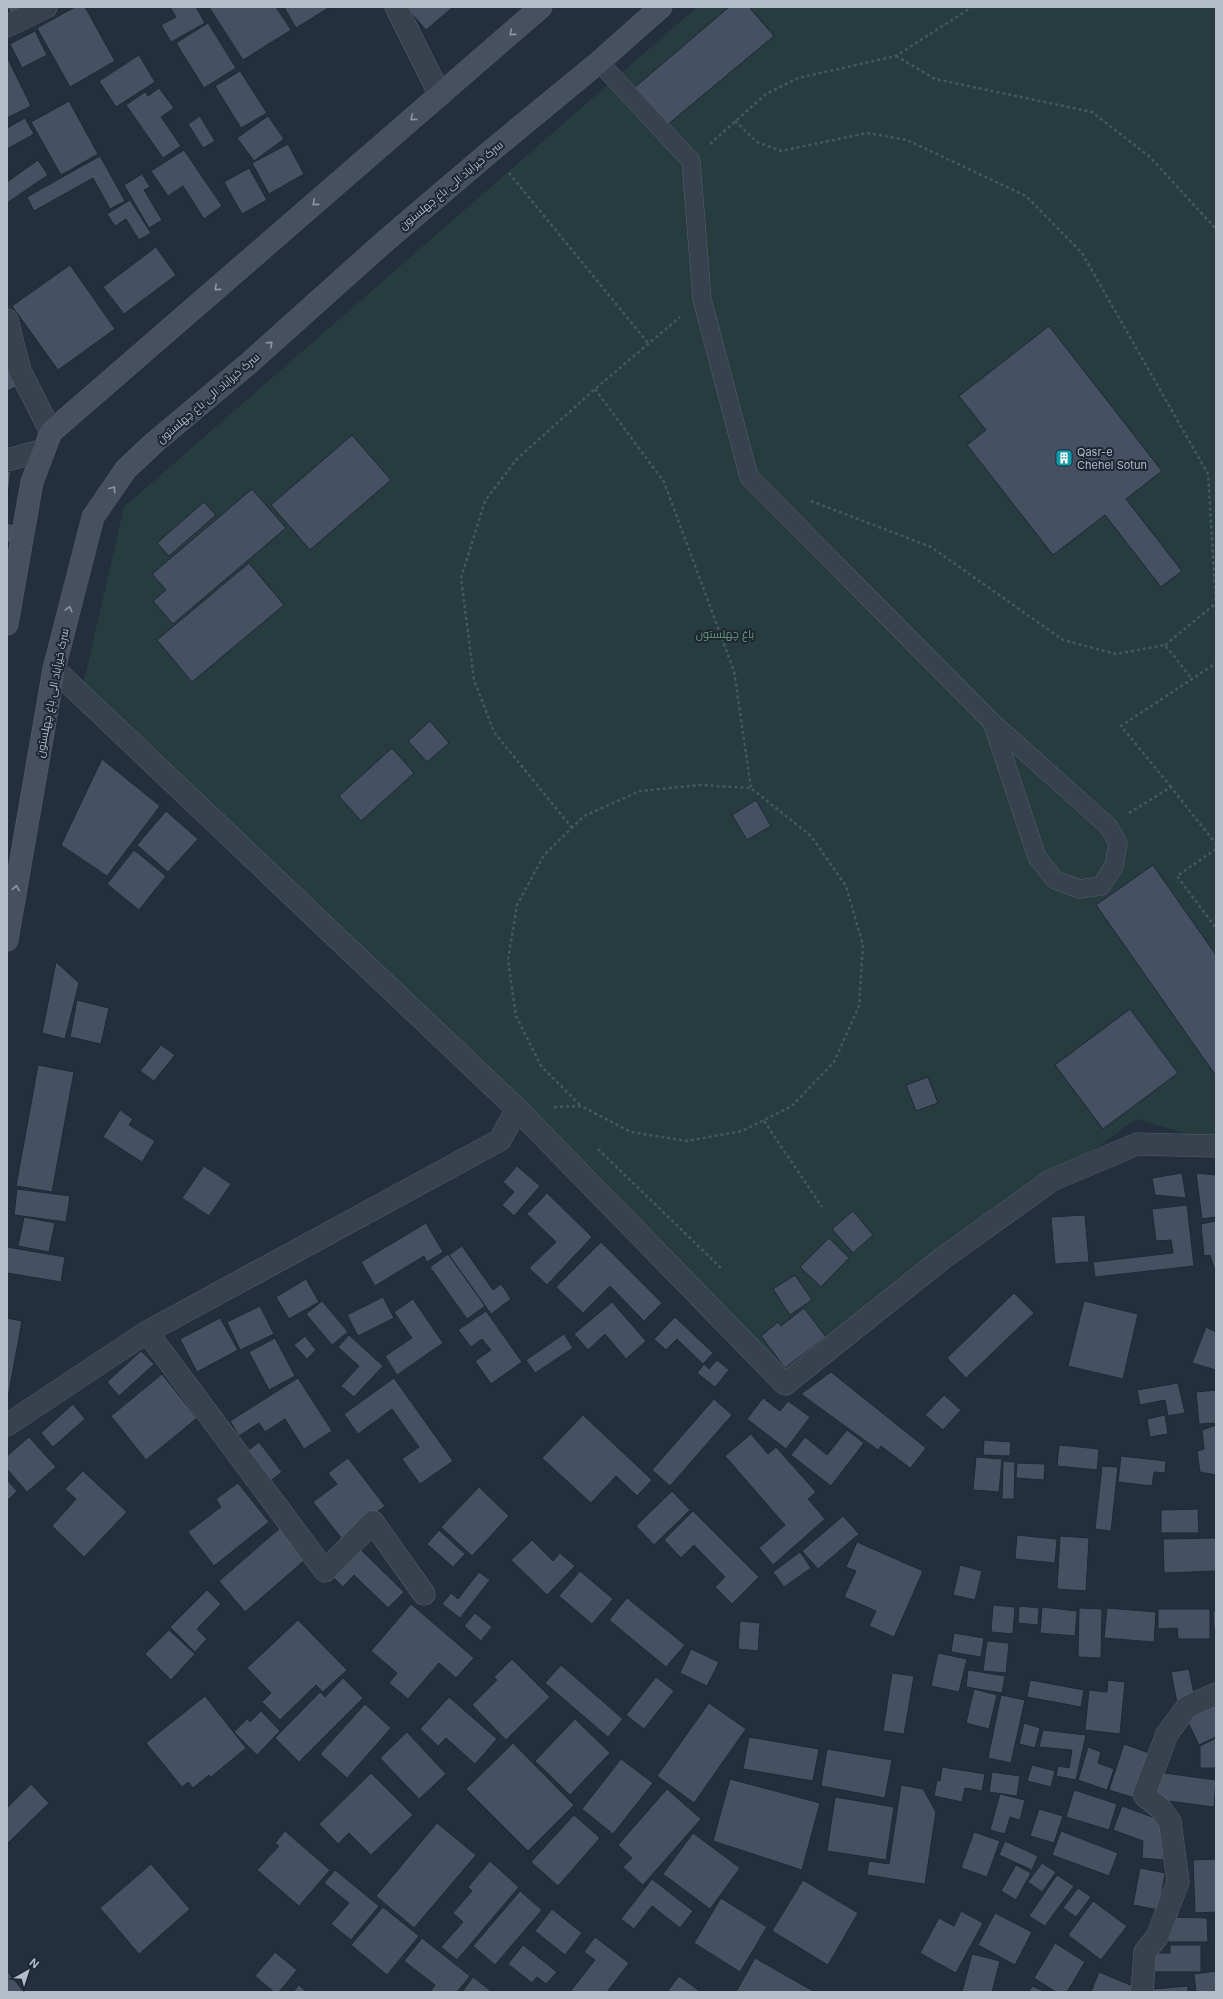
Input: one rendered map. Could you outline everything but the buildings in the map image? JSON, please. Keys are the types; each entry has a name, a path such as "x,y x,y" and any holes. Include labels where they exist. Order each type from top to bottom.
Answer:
{"main road":[{"path":"7,624 32,482 48,441 541,7"},
{"name":"سرک خیرآباد الی باغ چهلستون","path":"7,940 54,669 93,516 126,469 248,364 383,243 599,62 661,7"}],"street":[{"path":"7,26 46,7"},
{"path":"396,7 440,95"},
{"path":"7,320 20,371 48,441 7,460"},
{"path":"54,669 517,1108 784,1384 943,1258 1052,1180 1137,1144 1216,1146"},
{"path":"7,1425 147,1332 500,1140 517,1108"},
{"path":"147,1332 325,1571 373,1522 424,1594"},
{"path":"1142,1992 1146,1952 1158,1937 1178,1882 1170,1822 1160,1808 1144,1795 1167,1734 1187,1707 1216,1694"}],"lane":[{"path":"599,62 691,160 702,299 749,477 992,722 1108,826 1118,843 1114,866 1100,886 1080,889 1055,880 1037,857 992,722"}],"path":[{"path":"691,160 766,94 798,78 896,56 972,7"},
{"path":"896,56 935,79 1092,112 1150,157 1216,229"},
{"path":"735,121 757,142 781,151 868,133 907,140 1026,196 1082,253 1208,474 1215,605 1164,644 1116,654 1063,640 931,547 807,499"},
{"path":"491,151 648,343"},
{"path":"572,828 494,732 474,680 460,578 485,501 516,460 648,343 702,299"},
{"path":"595,389 664,482 734,671 751,788"},
{"path":"1164,644 1192,679"},
{"path":"1216,663 1121,726 1216,844"},
{"path":"700,786 751,788 811,836 846,886 863,945 859,1006 834,1062 792,1106 742,1132 687,1141 632,1132 581,1106 541,1066 516,1016 508,960 517,905 544,855 572,828 584,816 640,791 700,786"},
{"path":"1108,826 1171,787"},
{"path":"1216,849 1177,876 1216,928"},
{"path":"555,1107 560,1112"},
{"path":"764,1120 822,1206"},
{"path":"594,1145 723,1270"}],"green space":[{"name":"باغ چهلستون","path":"697,7 1216,7 1216,1142 1136,1119 786,1376 81,694 124,507"}],"place":[{"name":"Qasr-e Chehel Sotun","path":"1064,458"}]}
